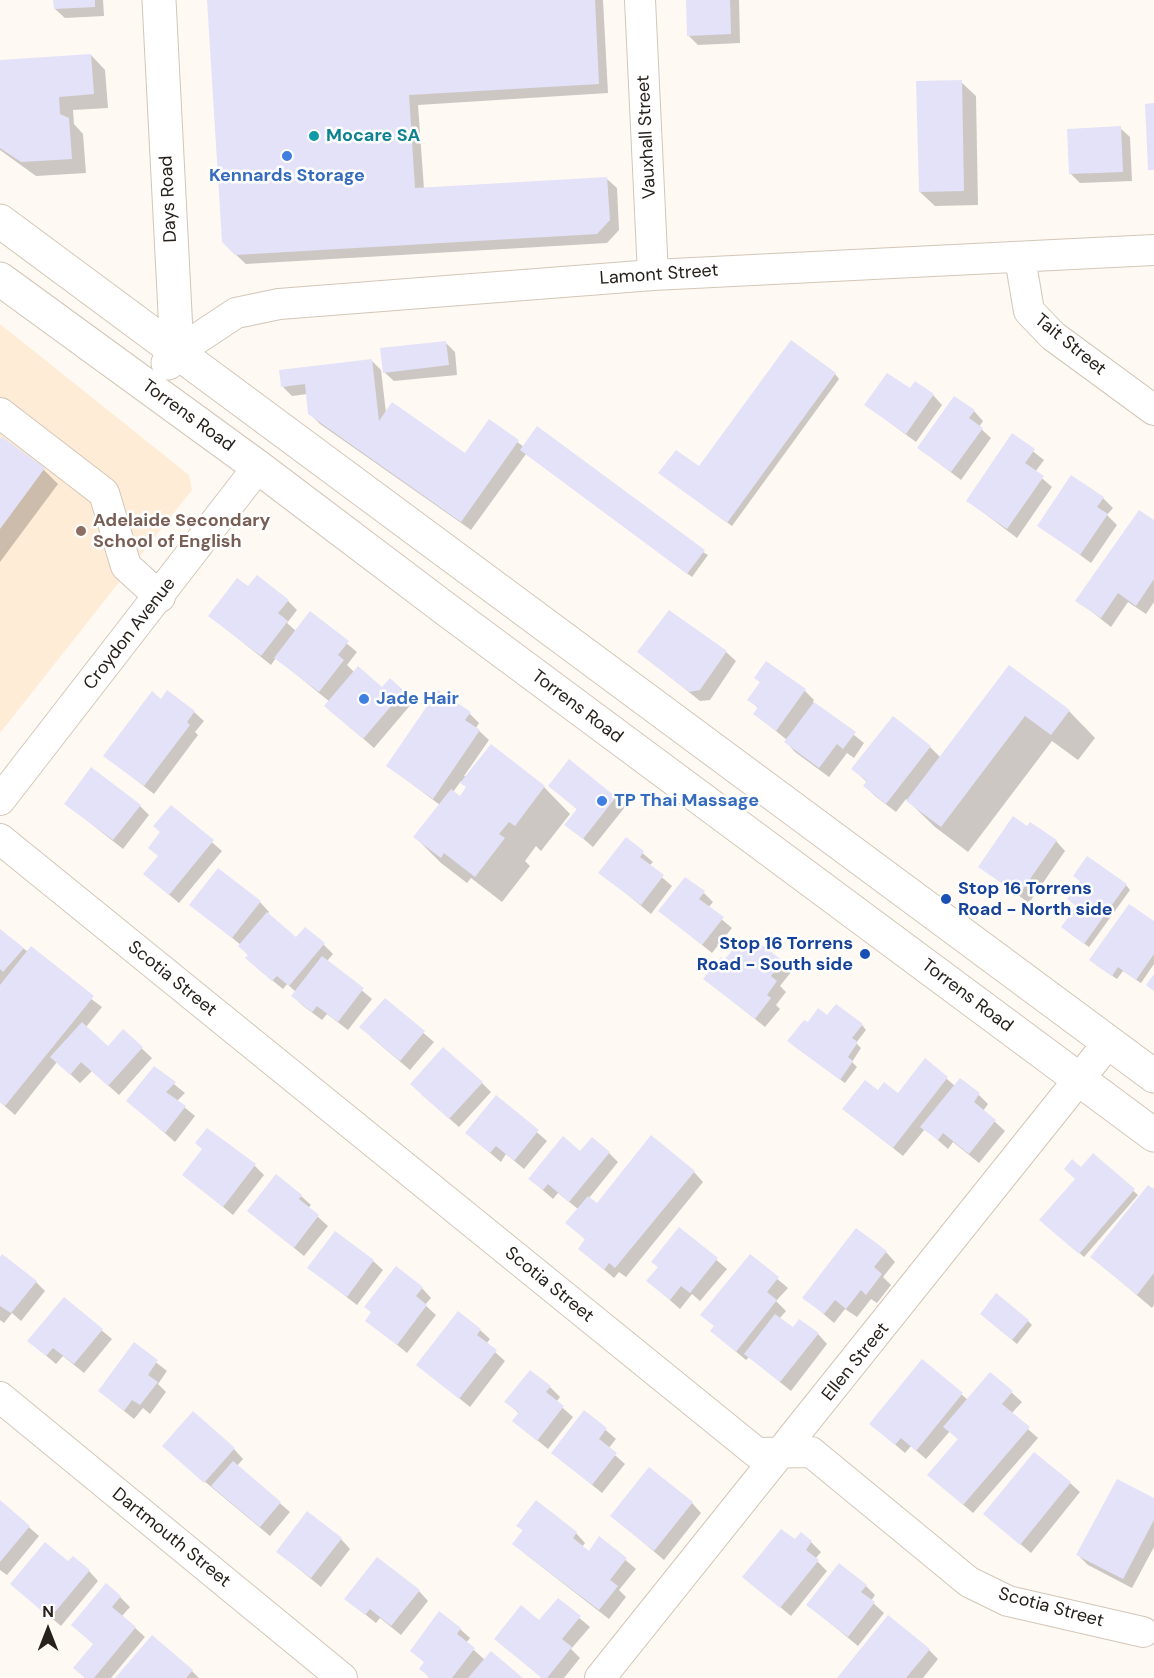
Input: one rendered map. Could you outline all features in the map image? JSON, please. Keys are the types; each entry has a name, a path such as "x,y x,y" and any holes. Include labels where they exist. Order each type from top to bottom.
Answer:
{"main road":[{"name":"Days Road","path":"159,0 177,352"},
{"path":"0,221 1154,1076"},
{"name":"Torrens Road","path":"0,279 258,467 1154,1135"},
{"path":"148,387 177,352"}],"street":[{"name":"Vauxhall Street","path":"640,0 653,275"},
{"name":"Lamont Street","path":"177,352 236,313 279,304 653,275 1154,250"},
{"name":"Tait Street","path":"1020,258 1029,311 1053,336 1154,410"},
{"path":"0,413 104,494 126,566 160,597"},
{"name":"Croydon Avenue","path":"0,800 160,597 258,467"},
{"name":"Scotia Street","path":"0,839 757,1453 811,1452 969,1582 1008,1601 1143,1632"},
{"name":"Ellen Street","path":"600,1678 1108,1044"},
{"name":"Dartmouth Street","path":"0,1397 342,1678"}],"shaded area":[{"name":"Adelaide Secondary School of English","path":"0,324 189,475 192,490 0,733"}],"building":[{"path":"53,0 95,0 95,7 54,9"},
{"name":"Mocare SA","path":"207,0 595,0 599,84 409,95 415,188 607,177 610,220 597,234 235,255 222,242"},
{"path":"686,0 730,0 731,34 687,36"},
{"path":"91,54 94,94 59,97 60,114 69,118 72,159 21,162 0,148 0,60"},
{"path":"962,80 964,191 919,192 916,81"},
{"path":"1154,103 1154,170 1148,170 1145,104"},
{"path":"1121,126 1123,172 1069,174 1067,129"},
{"path":"791,340 836,373 727,523 658,473 676,450 699,466"},
{"path":"446,341 449,365 383,373 380,348"},
{"path":"372,359 379,421 392,402 465,453 489,419 519,440 461,522 308,414 305,384 281,387 279,370"},
{"path":"887,373 910,388 915,381 934,394 906,434 864,405"},
{"path":"954,396 975,410 969,418 983,428 951,472 917,448"},
{"path":"537,426 705,550 687,574 520,450"},
{"path":"1012,433 1035,449 1025,463 1044,476 1007,529 966,501"},
{"path":"2,437 45,468 0,529 0,439"},
{"path":"1071,475 1104,497 1097,507 1108,514 1080,555 1037,526"},
{"path":"1139,510 1154,520 1154,579 1136,606 1118,593 1101,618 1075,601"},
{"path":"257,575 289,600 278,613 288,621 261,656 208,616 237,578 248,586"},
{"path":"669,610 727,651 700,690 689,692 637,652"},
{"path":"310,611 349,641 338,655 344,660 319,692 274,658"},
{"path":"766,661 806,689 776,731 753,714 758,707 747,700 760,682 754,678"},
{"path":"1009,665 1070,710 1051,735 1025,716 941,827 906,801"},
{"name":"Jade Hair","path":"358,666 382,687 390,678 404,691 363,739 324,706"},
{"path":"167,690 195,711 187,722 190,725 144,786 103,756 152,691 161,699"},
{"path":"438,690 471,712 465,720 480,730 433,799 386,766"},
{"path":"814,702 856,732 843,749 837,744 819,768 784,742"},
{"path":"893,716 931,746 886,804 863,786 867,781 851,769"},
{"path":"491,744 545,786 515,826 509,822 499,834 505,838 475,877 444,853 441,858 413,837 451,789 460,796 466,787 460,783"},
{"path":"569,759 616,797 583,839 564,825 577,809 548,786"},
{"path":"91,767 141,805 113,840 64,804"},
{"path":"171,805 214,840 169,895 143,874 158,856 148,848 160,832 153,826"},
{"path":"1013,816 1027,826 1030,822 1057,840 1019,895 978,867"},
{"path":"626,837 644,851 640,857 664,875 641,905 598,873"},
{"path":"1087,856 1127,884 1084,944 1061,927 1076,906 1067,899 1080,881 1073,876"},
{"path":"218,868 261,901 232,938 189,905"},
{"path":"685,877 705,891 699,899 724,917 702,945 658,911"},
{"path":"1129,904 1154,921 1154,954 1136,980 1118,967 1112,976 1089,960"},
{"path":"267,912 296,937 305,927 325,943 289,986 277,976 272,981 245,958 248,955 238,946"},
{"path":"0,929 24,948 3,972 0,969"},
{"path":"753,938 783,961 771,976 777,981 767,995 771,998 755,1019 703,979 721,957 724,960 735,947 742,952"},
{"path":"31,946 94,996 5,1106 0,1102 0,985"},
{"path":"322,956 364,988 338,1022 317,1006 312,1012 291,996"},
{"path":"1154,974 1154,991 1146,985"},
{"path":"385,998 425,1031 400,1061 359,1027"},
{"path":"836,1004 863,1024 852,1038 858,1042 848,1057 853,1061 840,1080 787,1041 804,1020 808,1022 818,1008 827,1015"},
{"path":"82,1022 108,1046 123,1029 143,1047 108,1086 81,1062 70,1075 50,1057"},
{"path":"443,1047 483,1082 449,1119 410,1084"},
{"path":"925,1058 948,1077 893,1148 842,1109 865,1080 878,1090 884,1082 898,1093"},
{"path":"154,1066 176,1082 166,1092 186,1106 165,1133 126,1101"},
{"path":"960,1078 980,1093 974,1102 996,1120 969,1154 943,1133 938,1140 920,1127"},
{"path":"496,1095 539,1130 514,1161 496,1146 490,1153 465,1133"},
{"path":"207,1128 256,1164 223,1207 182,1175 202,1149 195,1143"},
{"path":"651,1135 695,1171 615,1268 609,1263 604,1270 578,1249 585,1239 565,1223 588,1196 597,1203"},
{"path":"563,1136 580,1151 592,1137 610,1152 569,1202 548,1184 543,1190 528,1179"},
{"path":"1093,1153 1135,1189 1079,1254 1039,1220 1075,1179 1064,1169 1072,1159 1081,1167"},
{"path":"276,1174 302,1195 299,1199 319,1215 294,1248 247,1211"},
{"path":"1148,1185 1154,1189 1154,1273 1137,1295 1090,1257"},
{"path":"679,1227 718,1258 690,1293 681,1286 670,1300 646,1281 658,1267 651,1262"},
{"path":"856,1228 887,1251 874,1267 882,1274 866,1295 861,1290 846,1309 835,1300 824,1314 802,1298"},
{"path":"335,1231 374,1260 347,1297 307,1268"},
{"path":"2,1254 37,1281 11,1313 0,1306 0,1257"},
{"path":"750,1254 779,1277 767,1292 777,1300 736,1352 710,1331 714,1326 700,1315"},
{"path":"396,1266 423,1287 416,1296 427,1305 397,1345 365,1321 371,1312 364,1307"},
{"path":"996,1293 1029,1320 1012,1340 980,1314"},
{"path":"64,1297 103,1329 74,1364 53,1348 46,1356 27,1341"},
{"path":"458,1311 481,1329 477,1335 497,1350 459,1399 416,1365"},
{"path":"775,1314 793,1327 799,1319 819,1333 780,1382 744,1354"},
{"path":"134,1342 158,1360 148,1375 158,1382 140,1405 132,1400 124,1411 98,1391"},
{"path":"922,1359 963,1393 916,1451 901,1438 895,1445 869,1424"},
{"path":"530,1370 551,1386 546,1392 564,1406 537,1441 512,1421 519,1412 504,1402"},
{"path":"990,1372 1013,1391 1002,1404 1030,1427 963,1505 927,1475 958,1439 943,1427"},
{"path":"584,1410 607,1428 599,1439 617,1453 592,1485 551,1453"},
{"path":"193,1411 235,1448 204,1483 162,1446"},
{"path":"1034,1452 1071,1482 1020,1545 983,1514"},
{"path":"233,1461 281,1502 260,1527 211,1486"},
{"path":"649,1467 693,1502 654,1551 610,1516"},
{"path":"1117,1479 1154,1498 1154,1520 1123,1579 1076,1555"},
{"path":"0,1500 30,1526 0,1562"},
{"path":"536,1500 577,1532 573,1538 589,1551 599,1536 627,1558 610,1580 618,1586 599,1610 512,1544 523,1530 516,1526"},
{"path":"307,1511 342,1538 311,1578 276,1552"},
{"path":"781,1529 795,1539 801,1532 812,1541 806,1550 819,1560 780,1608 742,1577"},
{"path":"45,1542 68,1561 73,1556 90,1570 50,1618 10,1584"},
{"path":"377,1557 420,1590 391,1626 370,1609 365,1615 344,1599"},
{"path":"839,1563 867,1585 861,1592 875,1602 848,1637 806,1605"},
{"path":"106,1583 121,1596 112,1607 136,1627 94,1678 85,1678 73,1668 93,1644 71,1625"},
{"path":"558,1598 581,1616 562,1639 572,1647 547,1678 542,1678 494,1639 521,1605 539,1620"},
{"path":"439,1611 461,1628 457,1634 475,1648 452,1678 431,1678 419,1669 424,1662 410,1651"},
{"path":"888,1615 930,1649 906,1678 837,1678"},
{"path":"152,1635 193,1670 186,1678 115,1678"},
{"path":"491,1651 523,1678 468,1678"}],"place":[{"name":"Mocare SA","path":"314,136"},
{"name":"Kennards Storage","path":"287,156"},
{"name":"Adelaide Secondary School of English","path":"81,531"},
{"name":"Jade Hair","path":"364,699"},
{"name":"TP Thai Massage","path":"602,801"},
{"name":"Stop 16 Torrens Road - North side","path":"946,899"},
{"name":"Stop 16 Torrens Road - South side","path":"865,954"}]}
